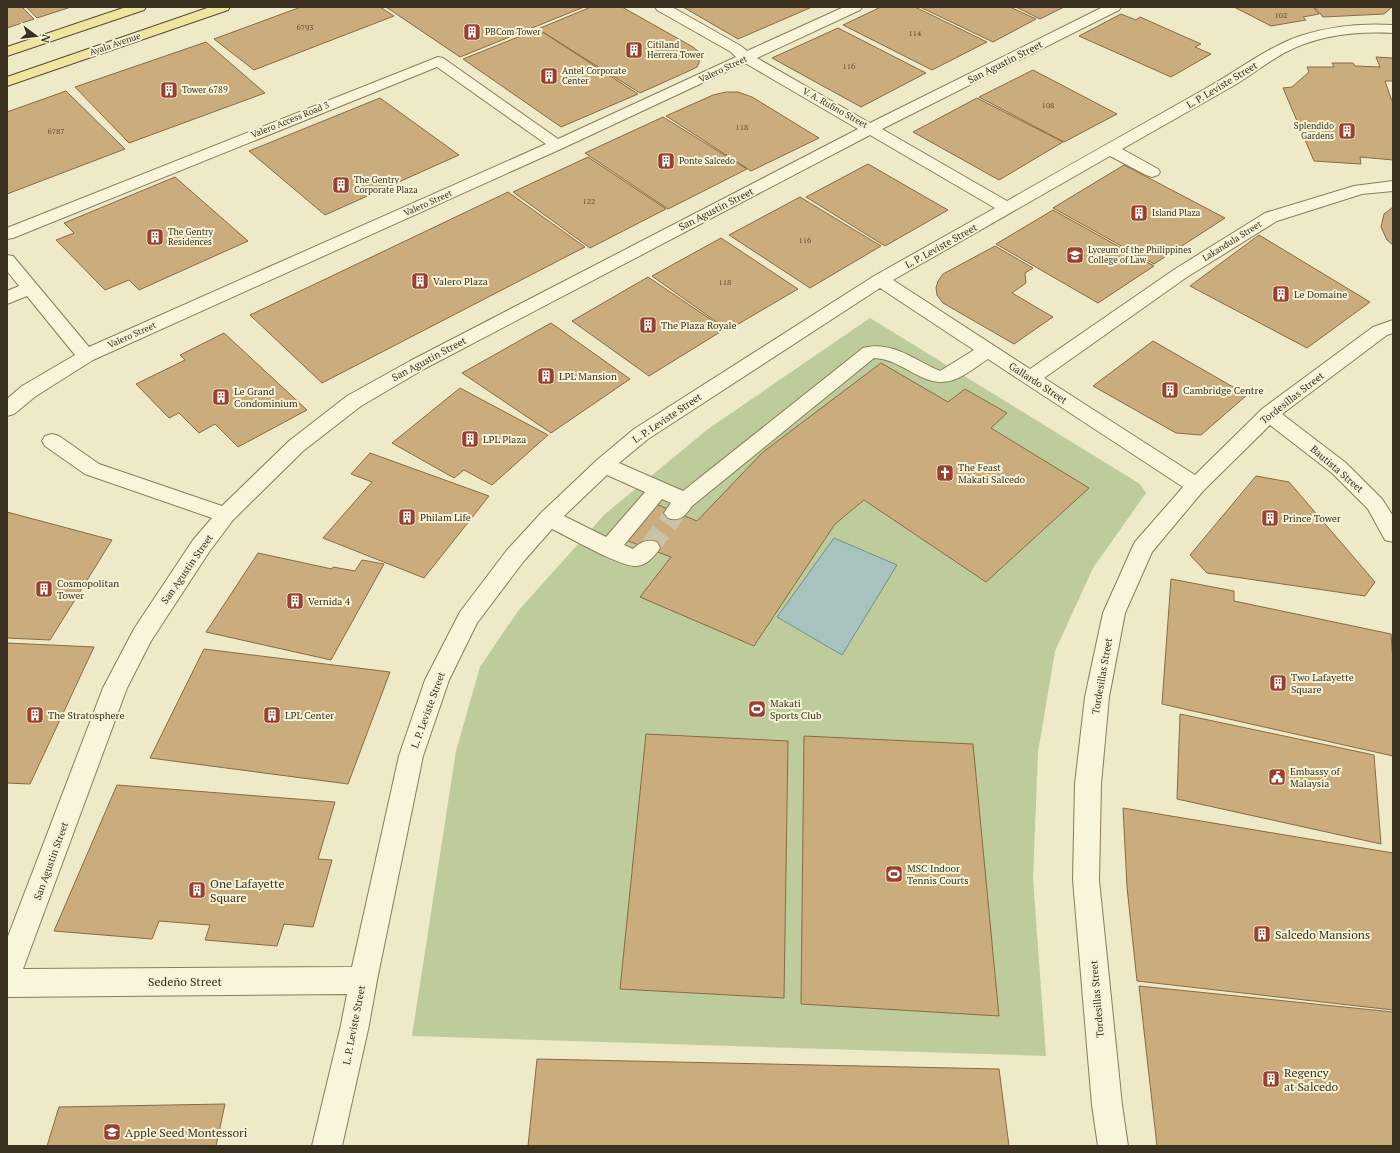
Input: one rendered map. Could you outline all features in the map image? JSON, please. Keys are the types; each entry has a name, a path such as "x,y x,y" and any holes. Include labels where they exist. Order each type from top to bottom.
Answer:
{"main road":[{"path":"7,52 139,7"},
{"name":"Ayala Avenue","path":"7,82 223,7"}],"street":[{"path":"646,7 728,53 746,58"},
{"name":"V. A. Rufino Street","path":"662,7 736,49 746,58 1008,208"},
{"name":"Valero Street","path":"7,409 29,391 86,356 557,145 855,7"},
{"name":"San Agustin Street","path":"7,975 115,688 142,635 201,546 226,515 296,446 354,401 424,361 871,129 1114,7"},
{"name":"L. P. Leviste Street","path":"327,1146 355,1025 363,980 412,756 437,680 468,618 515,556 548,518 604,465 641,434 880,280 1230,81 1280,50 1306,39 1344,30 1375,28 1393,29"},
{"name":"Valero Access Road 3","path":"7,234 438,61 557,145"},
{"path":"1110,149 1152,172"},
{"name":"Lakandula Street","path":"1031,378 1181,273 1271,217 1360,189 1393,186"},
{"path":"7,260 86,356"},
{"name":"Gallardo Street","path":"880,280 1196,486"},
{"path":"7,298 30,288"},
{"name":"Tordesillas Street","path":"1113,1146 1107,1105 1086,880 1088,784 1097,697 1114,613 1143,548 1196,486 1269,414 1380,331 1393,326"},
{"path":"604,465 658,489 680,507 870,352 881,351 892,354 934,376 940,377 948,376 988,350"},
{"name":"Bautista Street","path":"1269,414 1339,468 1376,504 1393,534"},
{"path":"52,441 92,469 226,515"},
{"path":"609,548 658,489"},
{"path":"548,518 628,557 637,558 649,548"},
{"name":"Sedeño Street","path":"7,983 363,980"}],"green space":[{"name":"Makati Sports Club","path":"870,318 1140,484 1146,493 1093,568 1055,651 1038,752 1033,879 1046,1056 412,1036 456,751 480,667 518,611 605,514 708,429"}],"water":[{"path":"834,538 897,565 842,655 777,617"}],"building":[{"path":"7,7 22,7 34,19 7,28"},
{"path":"26,7 71,7 37,18"},
{"path":"301,7 380,7 394,16 254,70 214,39"},
{"name":"PBCom Tower","path":"386,7 584,7 460,57"},
{"name":"Citiland Herrera Tower","path":"591,7 622,7 693,47 700,53 697,67 640,93 538,29"},
{"path":"683,7 812,7 738,39"},
{"path":"881,7 915,7 987,42 932,70 843,25"},
{"path":"920,7 1010,7 1036,19 993,42"},
{"path":"1016,7 1064,7 1040,19"},
{"path":"1234,7 1313,7 1319,14 1303,17 1306,20 1271,26"},
{"path":"1314,7 1392,7 1384,14 1323,17"},
{"path":"1121,14 1136,20 1140,17 1201,44 1195,47 1211,54 1171,77 1079,36"},
{"path":"838,28 926,73 861,107 772,58"},
{"name":"Antel Corporate Center","path":"538,29 638,94 561,127 463,59"},
{"name":"Tower 6789","path":"206,42 265,93 129,143 75,87"},
{"name":"Splendido Gardens","path":"1376,57 1393,58 1393,81 1385,81 1393,104 1393,160 1360,157 1361,164 1314,161 1283,88 1292,87 1309,72 1307,67 1334,67 1332,63 1353,63 1355,66 1380,67"},
{"path":"1033,70 1117,114 1064,142 979,97"},
{"path":"66,91 125,149 7,194 7,112"},
{"path":"726,92 738,92 752,97 819,138 751,171 666,116 713,95"},
{"name":"The Gentry Corporate Plaza","path":"380,98 459,155 325,215 249,151"},
{"path":"977,98 1063,142 999,180 913,132"},
{"name":"Ponte Salcedo","path":"663,117 747,169 668,209 585,153"},
{"path":"588,157 666,209 590,248 513,192"},
{"path":"868,164 948,210 885,246 806,197"},
{"name":"Island Plaza","path":"1124,165 1225,218 1154,264 1053,208"},
{"name":"The Gentry Residences","path":"175,177 248,241 139,290 129,280 105,290 56,240 74,233 64,223"},
{"name":"Valero Plaza","path":"508,192 585,247 322,383 250,315"},
{"path":"800,197 881,246 810,288 729,235"},
{"path":"1393,207 1393,245 1387,240 1381,227 1384,214"},
{"name":"Lyceum of the Philippines College of Law","path":"1053,210 1154,266 1098,303 996,244"},
{"name":"Le Domaine","path":"1259,235 1370,302 1307,348 1190,286"},
{"path":"721,238 798,289 728,330 652,276"},
{"path":"995,246 1033,268 1025,273 1026,283 1012,293 1053,317 1014,344 943,303 937,295 936,288 938,281 943,274"},
{"name":"The Plaza Royale","path":"648,277 725,329 649,376 572,321"},
{"name":"LPL Mansion","path":"551,323 630,379 551,433 462,373"},
{"name":"Le Grand Condominium","path":"224,333 307,410 238,447 215,424 199,433 179,413 169,418 136,384 185,360 180,355"},
{"name":"Cambridge Centre","path":"1153,341 1247,395 1201,435 1176,433 1093,386"},
{"path":"881,363 948,402 965,389 1007,413 991,428 1089,488 986,582 864,500 835,524 754,646 640,597 671,557 628,541 656,504 697,521 763,452"},
{"name":"LPL Plaza","path":"460,388 548,435 492,485 464,470 454,478 392,443"},
{"name":"Philam Life","path":"370,453 489,496 424,578 323,538 372,482 351,474"},
{"name":"Prince Tower","path":"1256,476 1289,482 1375,582 1365,596 1207,573 1190,555"},
{"name":"Cosmopolitan Tower","path":"7,512 112,540 50,640 7,638"},
{"name":"Vernida 4","path":"258,553 332,569 333,567 355,571 362,560 384,564 331,660 206,632"},
{"name":"Two Lafayette Square","path":"1171,579 1234,591 1234,601 1391,634 1393,662 1393,756 1162,704"},
{"name":"The Stratosphere","path":"7,643 94,647 30,784 7,783"},
{"name":"LPL Center","path":"204,649 390,672 348,784 150,758"},
{"name":"Embassy of Malaysia","path":"1180,714 1374,755 1381,844 1177,799"},
{"path":"646,734 788,741 784,998 620,989"},
{"name":"MSC Indoor Tennis Courts","path":"804,736 973,744 999,1016 801,1004"},
{"name":"One Lafayette Square","path":"117,785 335,802 318,859 332,860 313,927 284,924 277,946 205,940 210,925 159,921 152,939 54,931"},
{"name":"Salcedo Mansions","path":"1123,808 1393,853 1393,1010 1137,981 1127,887"},
{"name":"Regency at Salcedo","path":"1139,986 1393,1012 1393,1146 1157,1146"},
{"path":"537,1059 999,1069 1009,1146 528,1146"},
{"path":"225,1104 216,1146 47,1146 59,1107"}],"tunnel":[{"path":"649,548 675,513"}],"place":[{"name":"PBCom Tower","path":"472,32"},
{"name":"Citiland Herrera Tower","path":"634,50"},
{"name":"Antel Corporate Center","path":"549,76"},
{"name":"Tower 6789","path":"169,90"},
{"name":"Splendido Gardens","path":"1347,131"},
{"name":"Ponte Salcedo","path":"666,161"},
{"name":"The Gentry Corporate Plaza","path":"341,185"},
{"name":"Island Plaza","path":"1139,213"},
{"name":"The Gentry Residences","path":"155,237"},
{"name":"Lyceum of the Philippines College of Law","path":"1075,255"},
{"name":"Valero Plaza","path":"420,281"},
{"name":"Le Domaine","path":"1281,294"},
{"name":"The Plaza Royale","path":"648,325"},
{"name":"LPL Mansion","path":"546,376"},
{"name":"Cambridge Centre","path":"1170,390"},
{"name":"Le Grand Condominium","path":"221,397"},
{"name":"LPL Plaza","path":"470,439"},
{"name":"The Feast Makati Salcedo","path":"945,473"},
{"name":"Philam Life","path":"407,517"},
{"name":"Prince Tower","path":"1270,518"},
{"name":"Cosmopolitan Tower","path":"44,589"},
{"name":"Vernida 4","path":"295,601"},
{"name":"Two Lafayette Square","path":"1278,683"},
{"name":"Makati Sports Club","path":"757,709"},
{"name":"The Stratosphere","path":"35,715"},
{"name":"LPL Center","path":"272,715"},
{"name":"Embassy of Malaysia","path":"1277,777"},
{"name":"MSC Indoor Tennis Courts","path":"894,874"},
{"name":"One Lafayette Square","path":"197,890"},
{"name":"Salcedo Mansions","path":"1262,934"},
{"name":"Regency at Salcedo","path":"1271,1079"},
{"name":"Apple Seed Montessori","path":"112,1132"}]}
